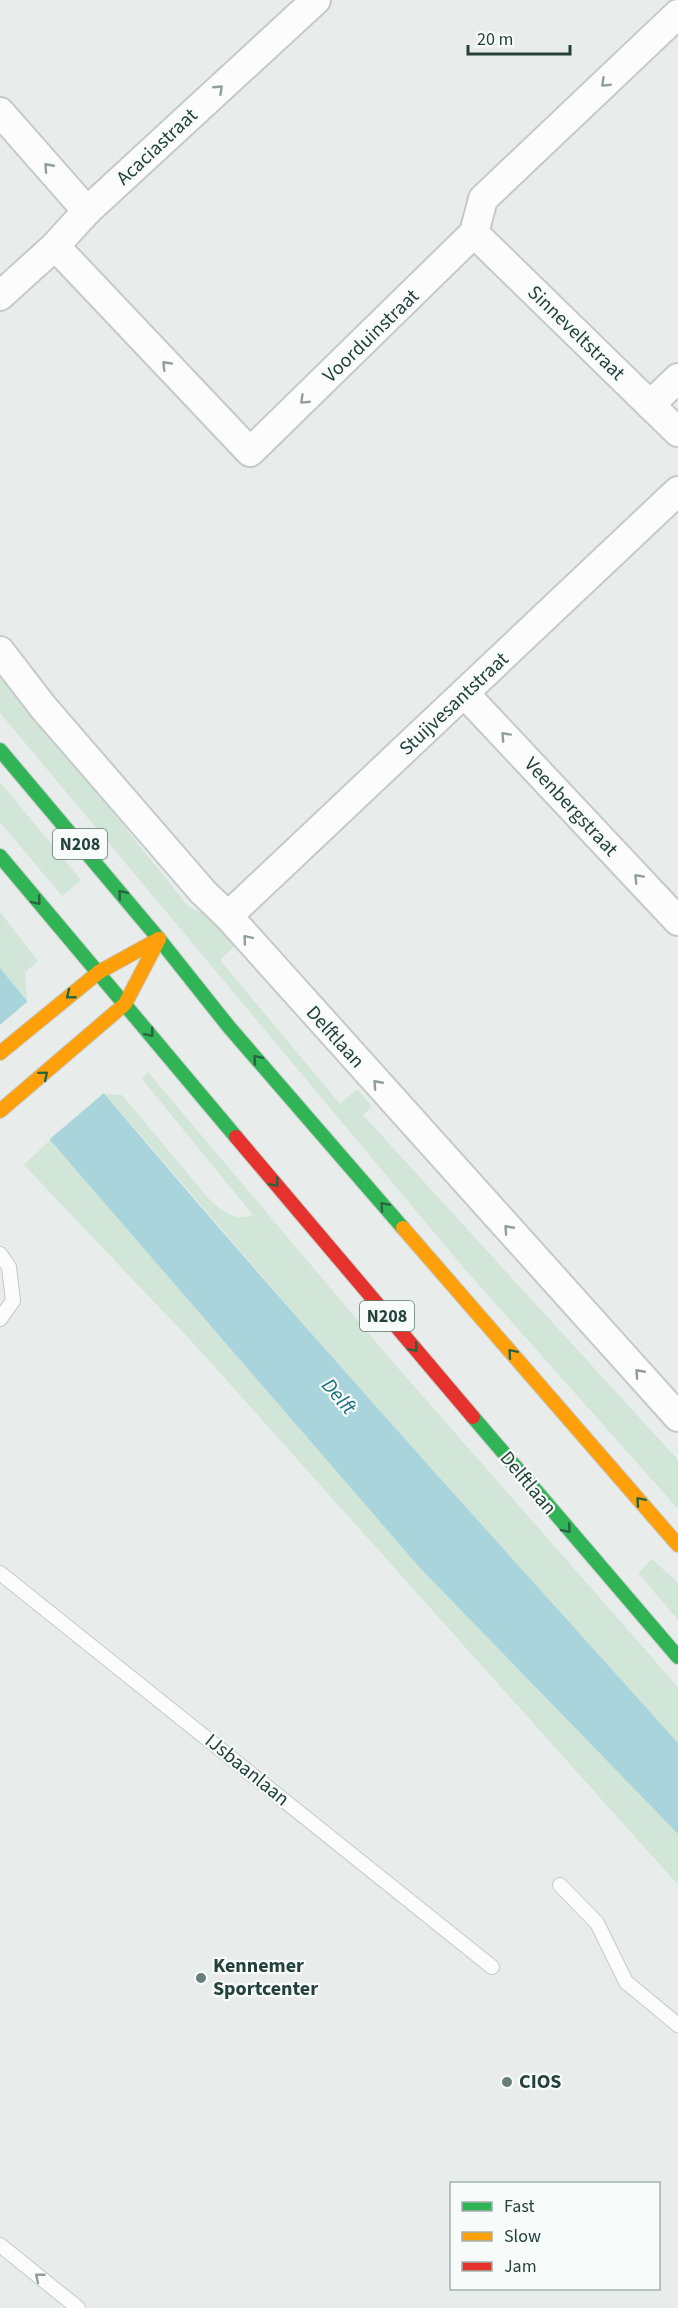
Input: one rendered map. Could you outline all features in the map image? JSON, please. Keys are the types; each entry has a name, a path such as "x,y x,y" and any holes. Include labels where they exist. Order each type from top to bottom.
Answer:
{"main road":[{"name":"N208","path":"0,750 159,939 229,1027 678,1545"},
{"name":"Delftlaan","path":"0,856 602,1571 678,1657"},
{"path":"0,1053 99,972 159,939"},
{"path":"0,1111 18,1098 125,1004 159,939"}],"street":[{"name":"Acaciastraat","path":"0,296 55,246 87,211 316,0"},
{"path":"474,233 483,199 678,14"},
{"path":"0,112 87,211"},
{"name":"Voorduinstraat","path":"55,246 250,452 474,233"},
{"name":"Sinneveltstraat","path":"474,233 678,432"},
{"path":"650,405 678,378"},
{"name":"Stuijvesantstraat","path":"228,916 678,491"},
{"name":"Delftlaan","path":"0,651 43,706 203,892 228,916 678,1417"},
{"name":"Veenbergstraat","path":"465,694 678,921"}],"lane":[{"path":"0,1254 9,1268 13,1301 0,1319"},
{"name":"IJsbaanlaan","path":"0,1573 492,1967"},
{"path":"560,1885 597,1923 626,1982 678,2025"},
{"path":"0,2245 78,2308"}],"green space":[{"path":"0,672 188,906 210,917 238,943 220,960 340,1104 357,1089 372,1106 363,1115 678,1460 678,1509 463,1267 0,713"},
{"path":"0,782 81,880 62,896 0,822"},
{"path":"0,912 38,961 25,972 27,1001 0,968"},
{"path":"148,1072 392,1361 678,1687 678,1743 357,1386 105,1094 122,1095 219,1208 234,1216 253,1215 142,1079"},
{"path":"50,1140 420,1568 678,1834 678,1885 194,1344 24,1165"},
{"path":"652,1559 678,1583 678,1620 638,1573"}],"water":[{"name":"Delft","path":"0,968 250,1263 678,1743 678,1834 420,1568 50,1140 51,1138 0,1076"}],"pier":[{"path":"28,1001 104,1093 51,1138 0,1077 0,1025"}],"traffic: fast":[{"path":"0,750 159,939 229,1027 403,1228"},
{"path":"0,856 236,1137"},
{"path":"473,1417 678,1657"}],"traffic: slow":[{"path":"0,1053 99,972 159,939"},
{"path":"0,1111 125,1004 159,939"},
{"path":"403,1228 678,1545"}],"traffic: jam":[{"path":"236,1137 473,1417"}],"place":[{"name":"Kennemer Sportcenter","path":"201,1978"},
{"name":"CIOS","path":"507,2082"}]}
